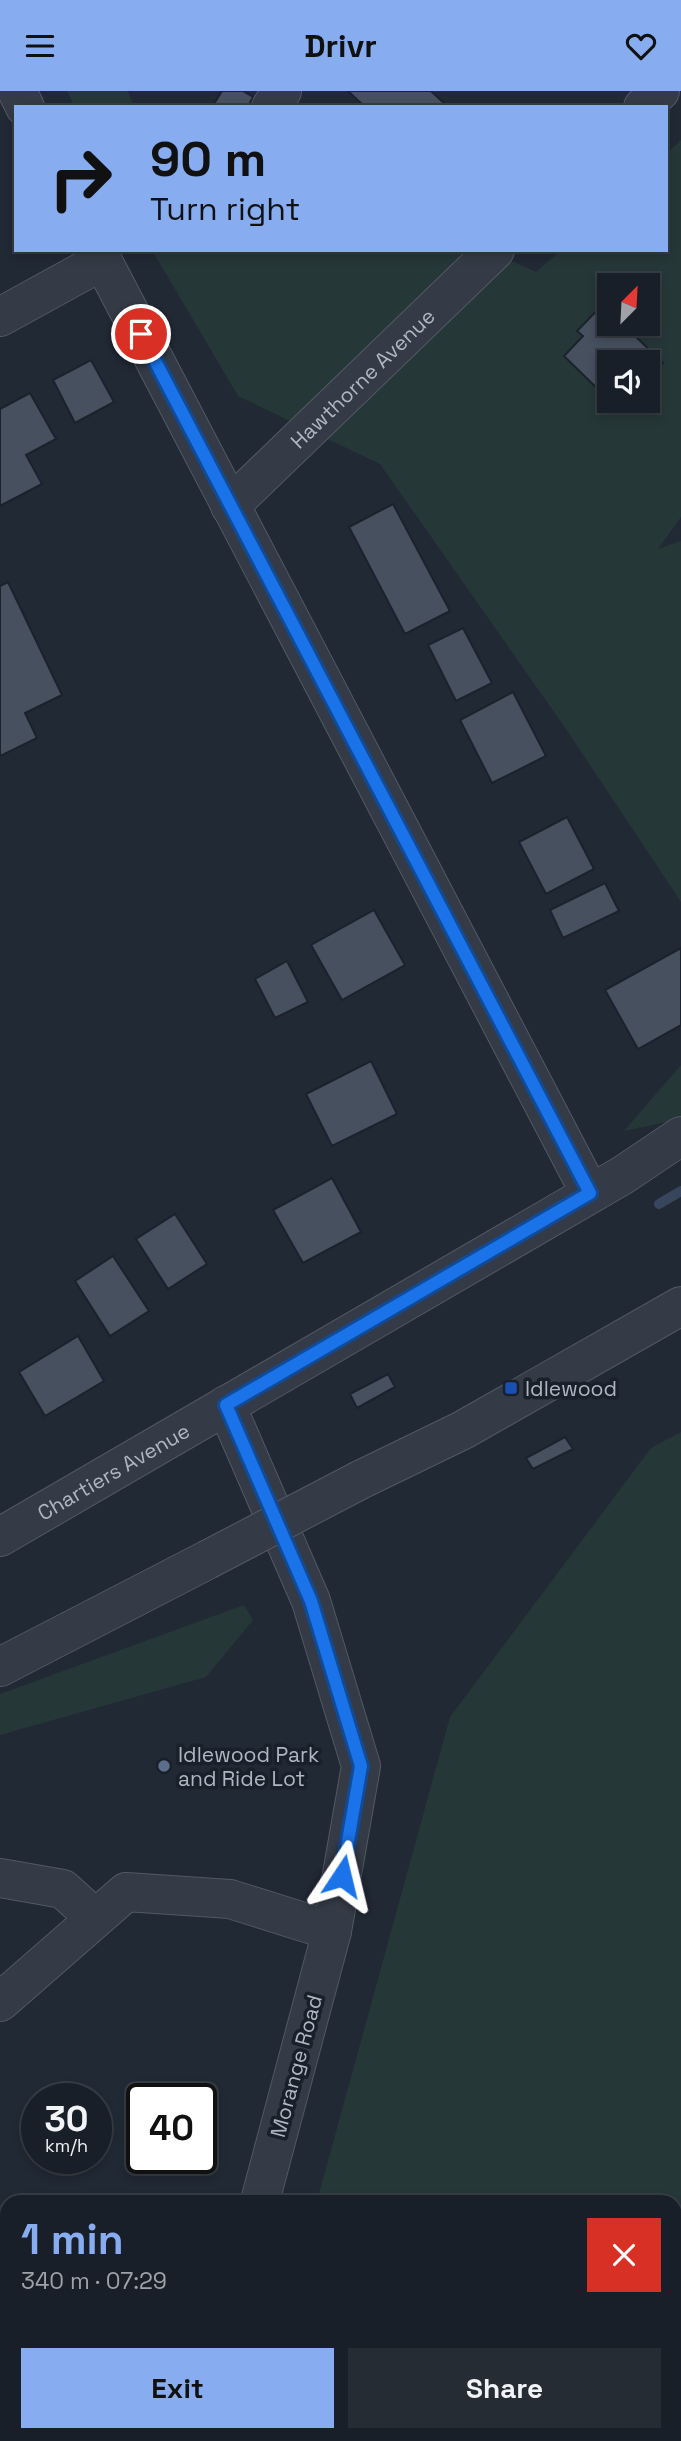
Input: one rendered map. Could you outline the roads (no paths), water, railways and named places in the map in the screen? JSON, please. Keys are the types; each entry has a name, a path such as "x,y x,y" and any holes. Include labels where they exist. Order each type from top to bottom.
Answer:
{"street":[{"path":"645,105 660,91"},
{"name":"Hawthorne Avenue","path":"230,506 493,252"},
{"path":"0,317 99,256 590,1193"},
{"name":"Chartiers Avenue","path":"0,1538 623,1175 681,1136"},
{"path":"0,1667 360,1480 463,1430 681,1307"},
{"name":"Morange Road","path":"226,1405 311,1601 361,1766 332,1931 262,2195"},
{"path":"0,1878 63,1889 95,1918"},
{"path":"0,2002 126,1892 230,1899 332,1931"}],"waterway":[{"path":"659,1204 681,1191"}],"place":[{"name":"Idlewood","path":"511,1388"},
{"name":"Idlewood Park and Ride Lot","path":"164,1766"}]}
